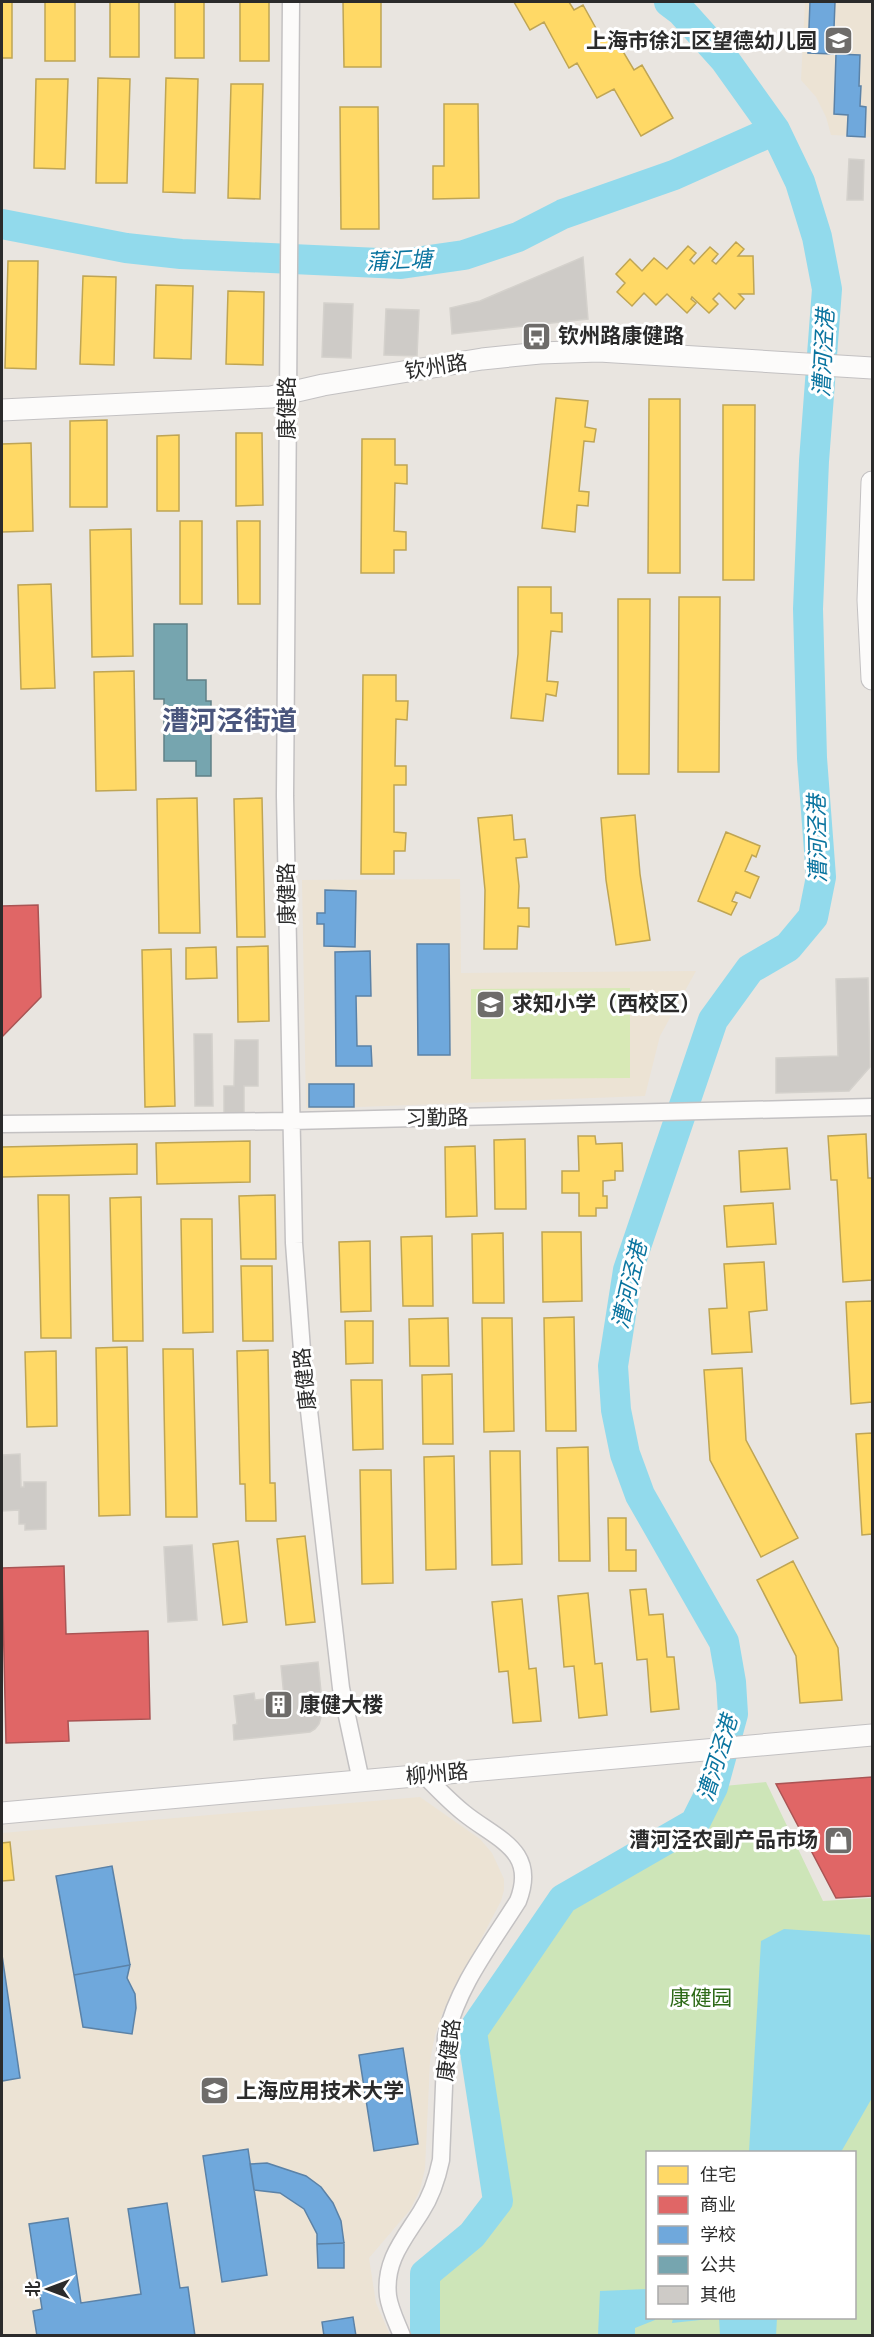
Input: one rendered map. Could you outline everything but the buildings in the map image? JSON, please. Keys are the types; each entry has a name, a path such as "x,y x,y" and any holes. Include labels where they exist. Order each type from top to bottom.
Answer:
{"street":[{"name":"康健路","path":"291,2 285,796 294,1243 302,1350 340,1688 361,1781"},
{"name":"钦州路","path":"2,410 254,399 334,383 540,352 599,351 864,367"},
{"path":"873,482 868,600 873,679"},
{"name":"习勤路","path":"2,1124 291,1122 873,1107"},
{"name":"柳州路","path":"2,1813 873,1735"},
{"name":"康健路","path":"402,2336 392,2312 387,2283 396,2248 421,2212 438,2178 441,2160 446,2037 450,2018 471,1976 518,1901 523,1888 524,1875 521,1863 513,1849 504,1840 463,1812 424,1775"}],"shaded area":[{"name":"上海市徐汇区望德幼儿园","path":"805,2 872,2 872,137 831,135 826,117 816,97 801,80"},
{"name":"求知小学（西校区）","path":"460,879 461,973 696,971 660,1036 645,1096 306,1109 302,880"},
{"name":"上海应用技术大学","path":"420,1797 480,1839 492,1853 504,1879 504,1890 501,1901 443,2012 435,2035 430,2061 425,2169 420,2190 410,2210 369,2258 376,2303 390,2335 2,2336 2,1833"}],"green space":[{"path":"630,988 630,1078 471,1079 471,989"},
{"name":"康健园","path":"766,1782 823,1901 872,1898 872,2335 425,2336 425,2274 472,2235 498,2201 472,2032 563,1899 695,1824 713,1787"}],"water":[{"path":"784,1929 870,1935 872,2098 842,2151 749,2151 761,1941"},
{"path":"646,2289 646,2319 655,2320 635,2328 635,2335 598,2335 600,2291"},
{"path":"673,2319 710,2319 672,2323"},
{"path":"719,2319 777,2319 776,2336 720,2335"}],"waterway":[{"name":"漕河泾港","path":"425,2336 425,2274 472,2235 498,2201 472,2032 563,1899 695,1823 713,1787 733,1714 731,1682 724,1642 640,1495 625,1454 616,1410 613,1366 628,1270 713,1020 750,969 788,947 813,917 821,877 812,758 808,609 814,461 827,289 817,237 800,182 775,130 725,60 681,11 669,2"},
{"name":"蒲汇塘","path":"2,224 126,248 181,254 401,264 464,255 518,237 563,214 674,175 775,130"}],"place":[{"name":"上海市徐汇区望德幼儿园","path":"838,41"},
{"name":"钦州路康健路","path":"537,336"},
{"name":"求知小学（西校区）","path":"491,1004"},
{"name":"康健大楼","path":"278,1705"},
{"name":"漕河泾农副产品市场","path":"839,1840"},
{"name":"上海应用技术大学","path":"215,2091"}],"district":[{"name":"漕河泾街道","path":"230,721"}]}
